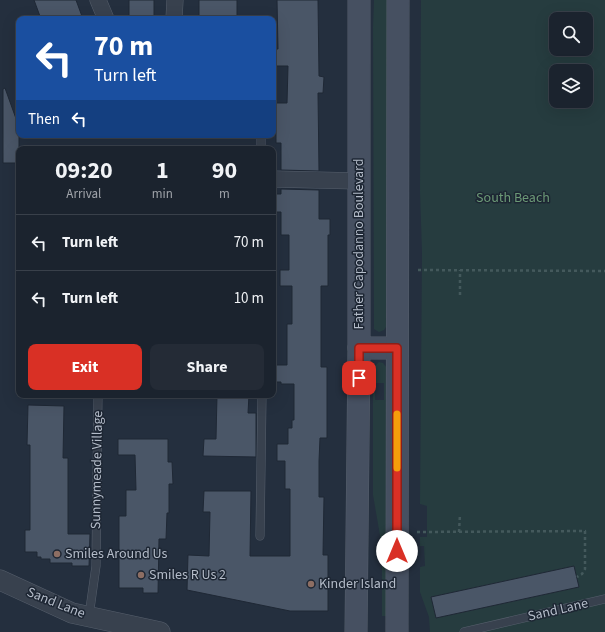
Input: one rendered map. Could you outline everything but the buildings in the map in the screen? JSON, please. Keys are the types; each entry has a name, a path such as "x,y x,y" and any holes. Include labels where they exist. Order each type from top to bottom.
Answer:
{"main road":[{"name":"Father Capodanno Boulevard","path":"356,632 359,348 359,0"},
{"path":"397,632 398,0"},
{"path":"359,348 397,348"}],"street":[{"path":"98,0 105,16"},
{"path":"174,0 174,16"},
{"path":"276,179 359,181"},
{"name":"Sand Lane","path":"0,580 72,613 160,632"}],"lane":[{"name":"Sunnymeade Village","path":"89,617 96,566 98,398"},
{"path":"260,536 262,398"},
{"name":"Sand Lane","path":"464,632 605,599"}],"path":[{"path":"416,270 605,271"},
{"path":"460,270 460,295"},
{"path":"459,532 460,514"},
{"path":"416,532 585,532 585,569 582,574 577,577"}],"green space":[{"path":"374,0 388,0 386,327 384,330 379,332 374,329"},
{"name":"South Beach","path":"421,0 605,0 605,632 430,632 429,617 420,592 420,567 425,566 424,546 420,546 420,537 427,537 427,506 420,504 422,253 420,191"},
{"path":"379,362 383,363 387,368 386,616 382,616 382,547 373,495 373,368","holes":["375,383 384,383 384,400 375,400"]}],"slow traffic":[{"path":"397,414 397,468"}],"place":[{"name":"Smiles Around Us","path":"57,554"},
{"name":"Smiles R Us 2","path":"141,575"},
{"name":"Kinder Island","path":"311,584"}],"route":[{"path":"359,378 359,348 397,348 397,551"}]}
